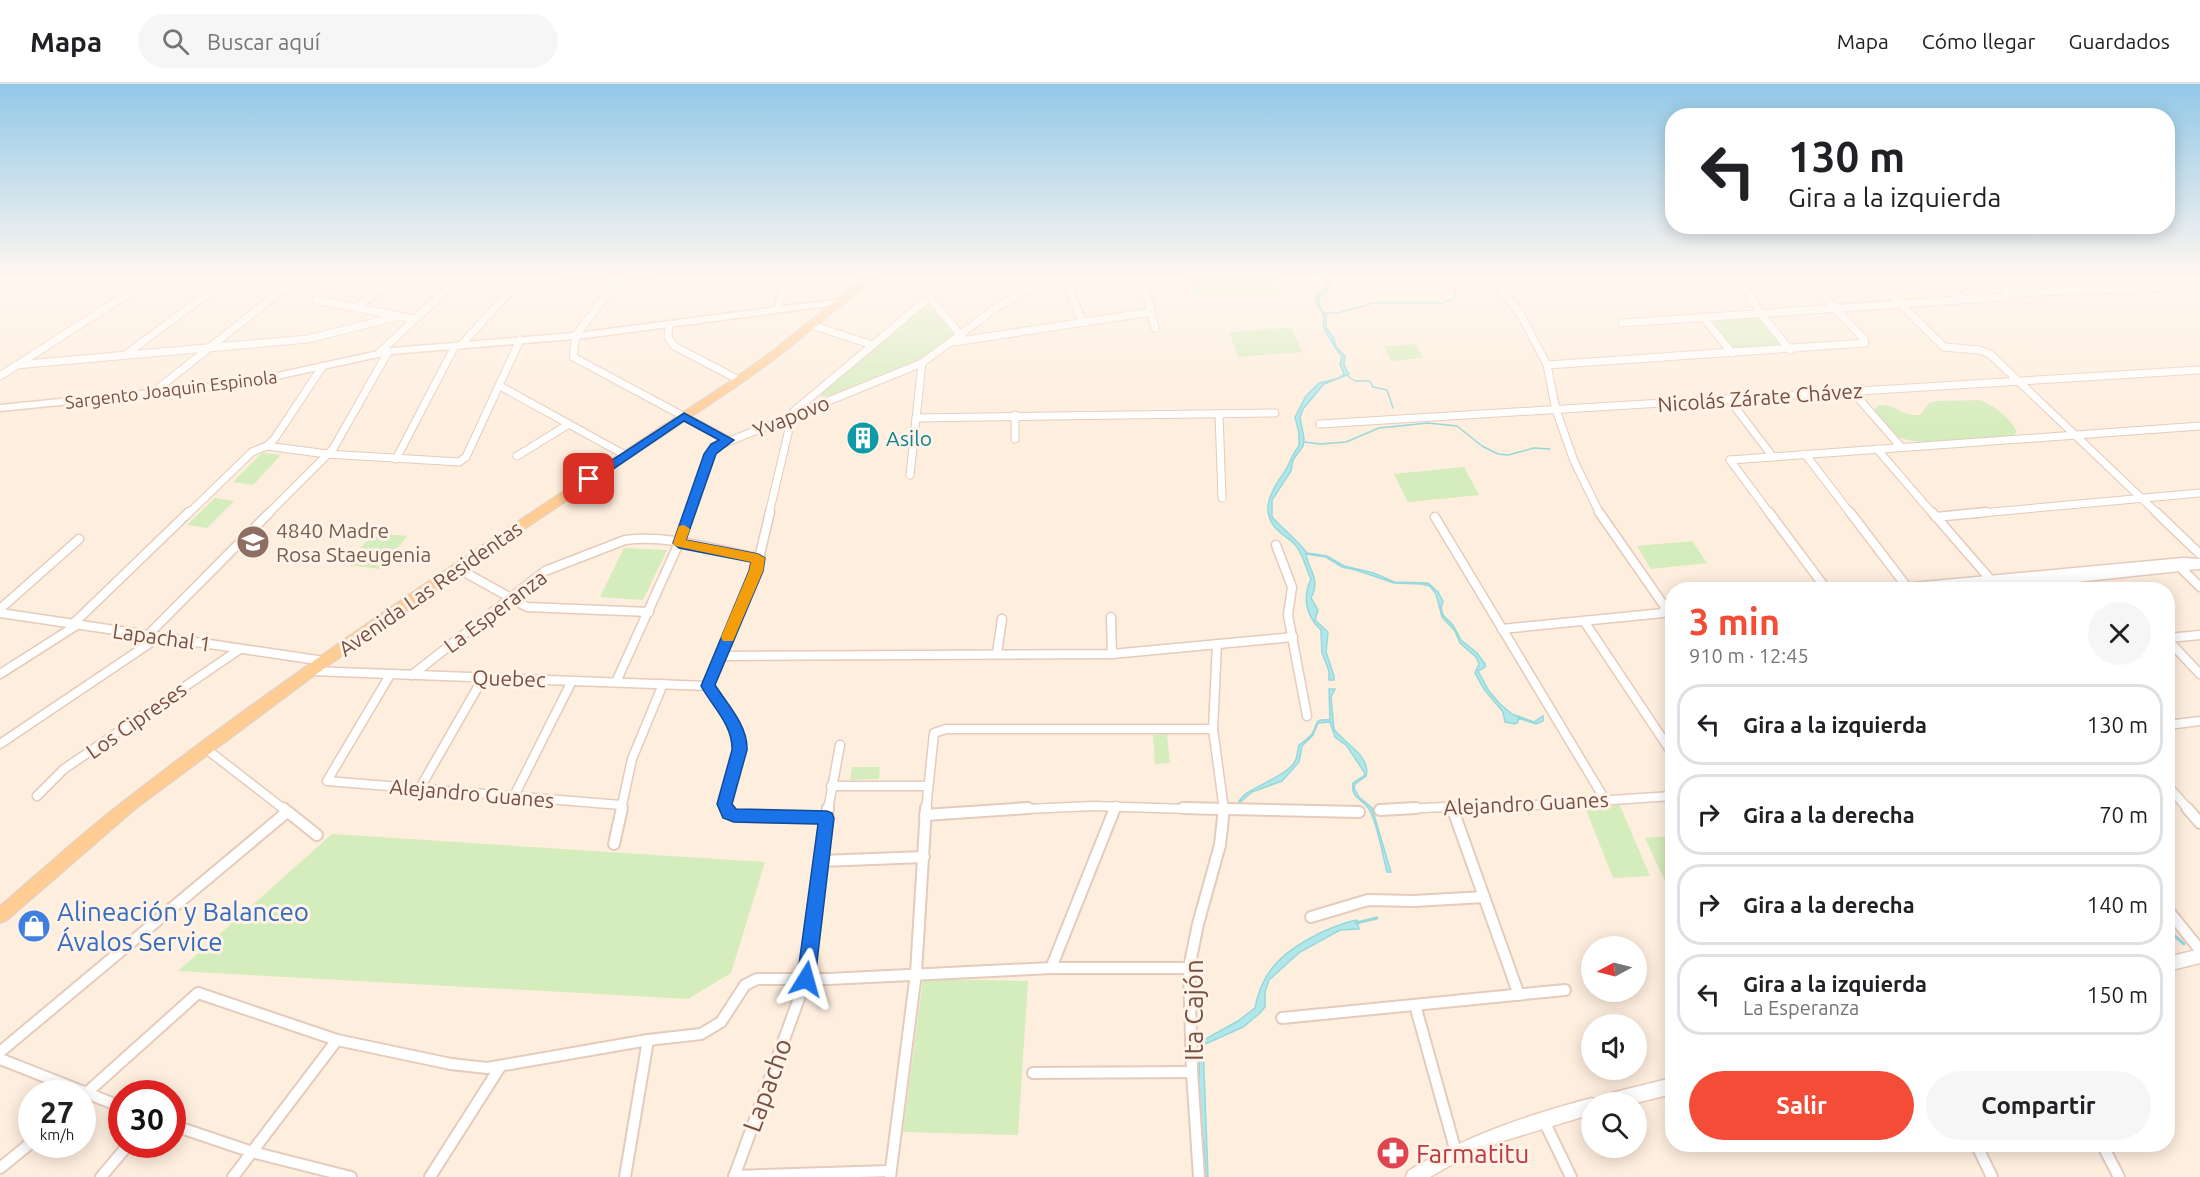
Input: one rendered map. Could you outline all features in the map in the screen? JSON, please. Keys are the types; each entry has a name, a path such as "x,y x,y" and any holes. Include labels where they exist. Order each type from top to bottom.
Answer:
{"main road":[{"name":"Avenida Las Residentas","path":"0,916 129,805 310,671 457,568 739,380 811,326"}],"street":[{"path":"0,376 77,326"},
{"path":"125,356 165,326"},
{"path":"151,393 237,326"},
{"path":"16,365 308,339 360,326"},
{"path":"148,635 333,449 383,353 408,326"},
{"path":"396,459 458,345 476,326"},
{"path":"583,326 576,335 572,354 576,360 728,440"},
{"name":"Sargento Joaquin Espinola","path":"0,408 240,384 383,353 652,326"},
{"path":"669,326 668,338 674,346 739,380"},
{"path":"815,326 872,345"},
{"path":"827,818 734,816 729,813 724,804 740,750 740,741 736,729 708,686 756,571 794,410 895,326"},
{"path":"953,326 963,338 1047,326"},
{"name":"Yvapovo","path":"616,682 679,543 710,454 715,447 922,363 951,342 963,338 977,326"},
{"path":"1527,326 1546,365 1556,410 1574,461 1594,504 1611,532 1665,603"},
{"path":"1710,326 1732,353"},
{"path":"1771,326 1790,350"},
{"path":"1546,365 1790,350 1864,343 1864,339 1852,326"},
{"path":"1922,326 1944,347 1985,351 2200,554"},
{"path":"267,446 327,454 456,463 463,461 520,340"},
{"path":"910,476 922,363"},
{"path":"0,674 75,624 252,452 267,446 276,438 322,367"},
{"name":"Nicolás Zárate Chávez","path":"1320,424 2199,371"},
{"path":"500,386 625,455"},
{"path":"1852,391 1901,447"},
{"path":"1728,398 1773,457"},
{"path":"916,418 1275,413"},
{"path":"1219,414 1222,498"},
{"path":"1015,440 1016,415"},
{"path":"516,456 569,424"},
{"path":"1821,582 1730,460 2200,426"},
{"path":"1877,449 1990,579"},
{"path":"1804,454 1903,582"},
{"path":"1936,517 2200,493"},
{"path":"1435,517 1604,798"},
{"name":"La Esperanza","path":"412,675 556,565 626,540 639,538 679,543 758,558"},
{"path":"0,613 79,539"},
{"path":"1276,545 1292,587 1288,615 1307,716"},
{"path":"2041,582 2200,564"},
{"path":"2179,565 2200,587"},
{"path":"457,568 527,607 649,612"},
{"path":"1975,582 1990,579 2022,582"},
{"path":"1502,629 1665,611"},
{"name":"Lapachal 1","path":"0,613 324,661"},
{"path":"1111,616 1112,654"},
{"path":"997,653 1002,619"},
{"path":"1584,621 1665,742"},
{"path":"2175,638 2200,635"},
{"path":"0,744 159,637"},
{"path":"720,656 1112,654 1293,637"},
{"name":"Ita Cajón","path":"1199,1177 1192,1072 1189,968 1198,924 1220,844 1224,811 1213,729 1217,644"},
{"path":"2175,647 2200,674"},
{"name":"Los Cipreses","path":"37,796 64,769 240,649"},
{"name":"Quebec","path":"310,671 708,686"},
{"name":"Alejandro Guanes","path":"390,675 326,778 328,782 621,805"},
{"path":"420,788 483,678"},
{"path":"514,796 572,681"},
{"path":"614,844 635,751 663,684"},
{"path":"2175,724 2200,722"},
{"path":"734,1177 890,1174 916,973 932,739 939,730 1213,729"},
{"name":"Lapacho","path":"734,1177 806,979 831,786 840,745"},
{"path":"205,748 317,835"},
{"path":"831,786 927,786"},
{"path":"2175,794 2198,819"},
{"name":"Alejandro Guanes","path":"1380,810 1443,807 1453,810 1665,795"},
{"path":"925,815 1045,807 1116,806 1296,813 1359,812"},
{"path":"1051,968 1116,806"},
{"path":"1453,810 1519,995"},
{"path":"0,1052 287,812"},
{"path":"821,861 924,857"},
{"path":"1311,917 1368,900 1414,901 1484,897"},
{"path":"2175,919 2200,950"},
{"path":"2175,962 2200,956"},
{"path":"96,1085 196,993 337,1040 451,1064 487,1068 648,1040 701,1034 711,1030 720,1022 745,985 757,980 1051,968 1189,968"},
{"path":"1282,1018 1565,990"},
{"path":"1415,1005 1456,1152"},
{"path":"233,1177 337,1040"},
{"path":"625,1177 648,1040"},
{"path":"0,1059 48,1080"},
{"path":"430,1177 500,1067"},
{"path":"1033,1073 1192,1072"},
{"path":"1647,1092 1665,1088"},
{"path":"1414,1177 1477,1141 1543,1119 1581,1110"},
{"path":"1543,1119 1571,1177"},
{"path":"186,1130 252,1152 351,1177"},
{"path":"1980,1152 1992,1177"},
{"path":"2106,1152 2119,1177"},
{"path":"0,1168 18,1153"},
{"path":"101,1177 117,1158"}],"green space":[{"path":"896,326 946,326 953,334 929,355 893,374 836,394 821,397 821,391"},
{"path":"1713,326 1767,326 1784,347 1734,351"},
{"path":"1292,327 1302,352 1238,357 1229,332"},
{"path":"1416,344 1423,358 1391,361 1384,346"},
{"path":"1979,400 1991,405 2001,413 2017,432 2012,436 1969,440 1933,442 1904,439 1886,427 1874,410 1879,405 1885,405 1908,414 1920,415 1929,403"},
{"path":"262,453 281,455 253,485 233,482"},
{"path":"1464,467 1479,495 1408,502 1394,474"},
{"path":"215,498 234,501 207,528 187,525"},
{"path":"373,533 407,536 382,569 347,565"},
{"path":"1692,541 1707,563 1651,569 1637,546"},
{"path":"624,548 667,550 643,600 600,597"},
{"path":"1167,734 1170,763 1155,764 1153,735"},
{"path":"852,767 880,767 879,779 850,780"},
{"path":"1620,805 1650,876 1613,878 1585,807"},
{"path":"332,834 765,862 731,973 688,999 178,971"},
{"path":"1665,837 1665,881 1645,838"},
{"path":"923,979 1028,981 1018,1135 903,1132"}],"water":[{"path":"1324,326 1326,326 1334,338 1336,347 1345,356 1344,365 1349,374 1338,379 1344,374 1340,364 1342,356 1325,331"},
{"path":"1336,379 1324,384 1303,409 1300,418 1304,438 1303,446 1293,460 1291,471 1272,500 1272,517 1307,553 1327,556 1344,566 1374,573 1394,582 1428,583 1438,592 1443,601 1441,608 1443,615 1453,625 1461,640 1477,653 1485,664 1485,667 1478,671 1489,691 1512,714 1534,722 1543,716 1543,721 1536,724 1518,718 1515,724 1505,722 1503,712 1484,689 1475,673 1479,664 1476,657 1460,643 1455,631 1442,617 1436,594 1430,586 1394,583 1342,567 1326,557 1306,554 1315,580 1311,598 1318,610 1315,620 1328,632 1326,652 1334,676 1334,680 1329,680 1329,671 1322,653 1321,630 1312,619 1307,606 1306,599 1311,579 1298,549 1275,527 1270,519 1268,504 1299,446 1295,417 1306,396 1319,383"},
{"path":"1329,689 1335,689 1331,697 1334,729 1365,762 1366,776 1355,784 1354,788 1359,797 1372,808 1391,872 1387,872 1369,808 1354,793 1353,783 1365,775 1364,772 1347,746 1335,737 1330,722 1318,723 1313,735 1302,746 1299,762 1282,781 1252,792 1238,804 1247,793 1288,769 1297,757 1299,745 1312,734 1317,722 1330,720"},
{"path":"1357,920 1359,929 1340,930 1300,952 1269,980 1265,992 1265,1007 1243,1027 1203,1045 1208,1177 1205,1177 1199,1083 1200,1042 1238,1021 1255,1008 1258,994 1270,971 1287,953 1322,932"}],"waterway":[{"path":"1346,375 1355,381 1370,381 1373,387 1387,390 1393,408"},
{"path":"1304,442 1320,444 1346,442 1379,428 1428,423 1457,426 1482,446 1498,454 1508,455 1534,448 1550,449"},
{"path":"1356,923 1377,918"},
{"path":"2175,936 2184,944"},
{"path":"1203,1141 1205,1177"}],"slow traffic":[{"path":"684,529 679,543 758,558 756,571 728,637"}],"place":[{"name":"Asilo","path":"863,438"},
{"name":"4840 Madre Rosa Staeugenia","path":"253,542"},
{"name":"Alineación y Balanceo Ávalos Service","path":"34,926"},
{"name":"Farmatitu","path":"1393,1153"}],"route":[{"path":"589,479 684,416 728,440 715,447 710,454 679,543 758,558 756,571 708,686 736,729 740,741 740,750 724,804 729,813 734,816 827,818 806,979"}]}
